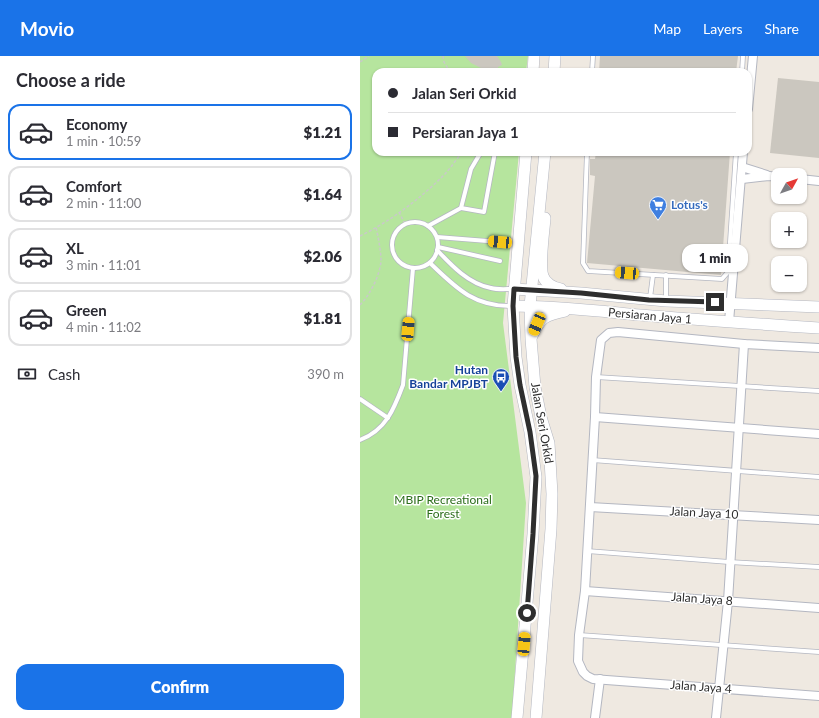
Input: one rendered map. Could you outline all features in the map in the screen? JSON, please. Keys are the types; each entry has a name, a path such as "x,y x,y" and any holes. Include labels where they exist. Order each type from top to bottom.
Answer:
{"main road":[{"path":"533,68 534,56"},
{"path":"554,68 555,56"},
{"name":"Jalan Seri Orkid","path":"517,718 533,534 536,476 530,432 520,385 516,357 513,306 526,156"},
{"path":"545,156 546,206 542,267 543,276 547,282 556,288 581,293"},
{"name":"Jalan Seri Orkid","path":"536,718 551,529 552,494 549,443 541,417 535,387 530,306 545,156"},
{"name":"Persiaran Jaya 1","path":"514,289 581,293 649,300 819,307"},
{"name":"Persiaran Jaya 1","path":"513,306 576,309 819,328"},
{"path":"531,339 537,324 543,318 552,314 576,309"}],"street":[{"path":"752,68 753,56"},
{"path":"729,322 738,178 742,156"},
{"path":"739,167 769,176"},
{"path":"738,178 769,176"},
{"path":"807,180 819,181"},
{"path":"579,635 585,591 596,377 601,340 609,334 618,332 744,344 819,348"},
{"path":"716,718 728,601 744,344"},
{"path":"595,417 819,434"},
{"name":"Jalan Jaya 10","path":"590,507 819,520"},
{"name":"Jalan Jaya 8","path":"585,591 819,608"},
{"name":"Jalan Jaya 4","path":"579,635 579,666 590,678 819,696"},
{"path":"595,718 600,679"}],"lane":[{"path":"592,68 593,56"},
{"path":"742,68 743,56"},
{"path":"461,208 471,169 479,156"},
{"path":"428,226 461,208 484,212 494,156"},
{"path":"587,156 583,263 588,271 722,279 728,272 738,178"},
{"path":"737,156 739,167"},
{"path":"413,222 421,223 428,226 437,237 438,248 436,254 430,263 420,268 405,266 394,256 392,250 394,234 405,224 413,222"},
{"path":"437,237 500,242"},
{"path":"438,248 452,266 472,281 491,288 514,289"},
{"path":"438,248 500,261"},
{"path":"430,263 451,283 474,299 498,307 513,306"},
{"path":"360,440 369,436 385,424 403,385 413,268"},
{"path":"649,300 653,275"},
{"path":"666,275 666,301"},
{"path":"596,377 819,390"},
{"path":"361,402 388,418"},
{"path":"592,460 819,477"},
{"path":"587,551 819,567"},
{"path":"579,635 819,652"}],"path":[{"path":"360,62 369,56"},
{"path":"443,56 444,62 448,68"},
{"path":"360,236 413,202 445,173 459,156"},
{"path":"398,212 405,224"},
{"path":"361,304 373,285 381,260 376,226"}],"green space":[{"name":"MBIP Recreational Forest","path":"360,56 528,56 526,68 372,68 372,156 519,156 503,323 526,503 512,718 360,718"}],"building":[{"path":"465,56 497,56 502,65 498,68 481,68 471,63"},
{"path":"600,56 738,56 736,68 599,68"},
{"path":"778,78 819,82 819,158 770,153"},
{"name":"Lotus's","path":"595,156 730,156 721,275 587,263 595,176 590,175 590,159 595,159"}],"place":[{"name":"Lotus's","path":"658,220"},
{"name":"Hutan Bandar MPJBT","path":"501,392"}],"route":[{"path":"527,613 536,476 530,432 520,385 516,357 513,306 514,289 581,293 649,300 715,302"}]}
